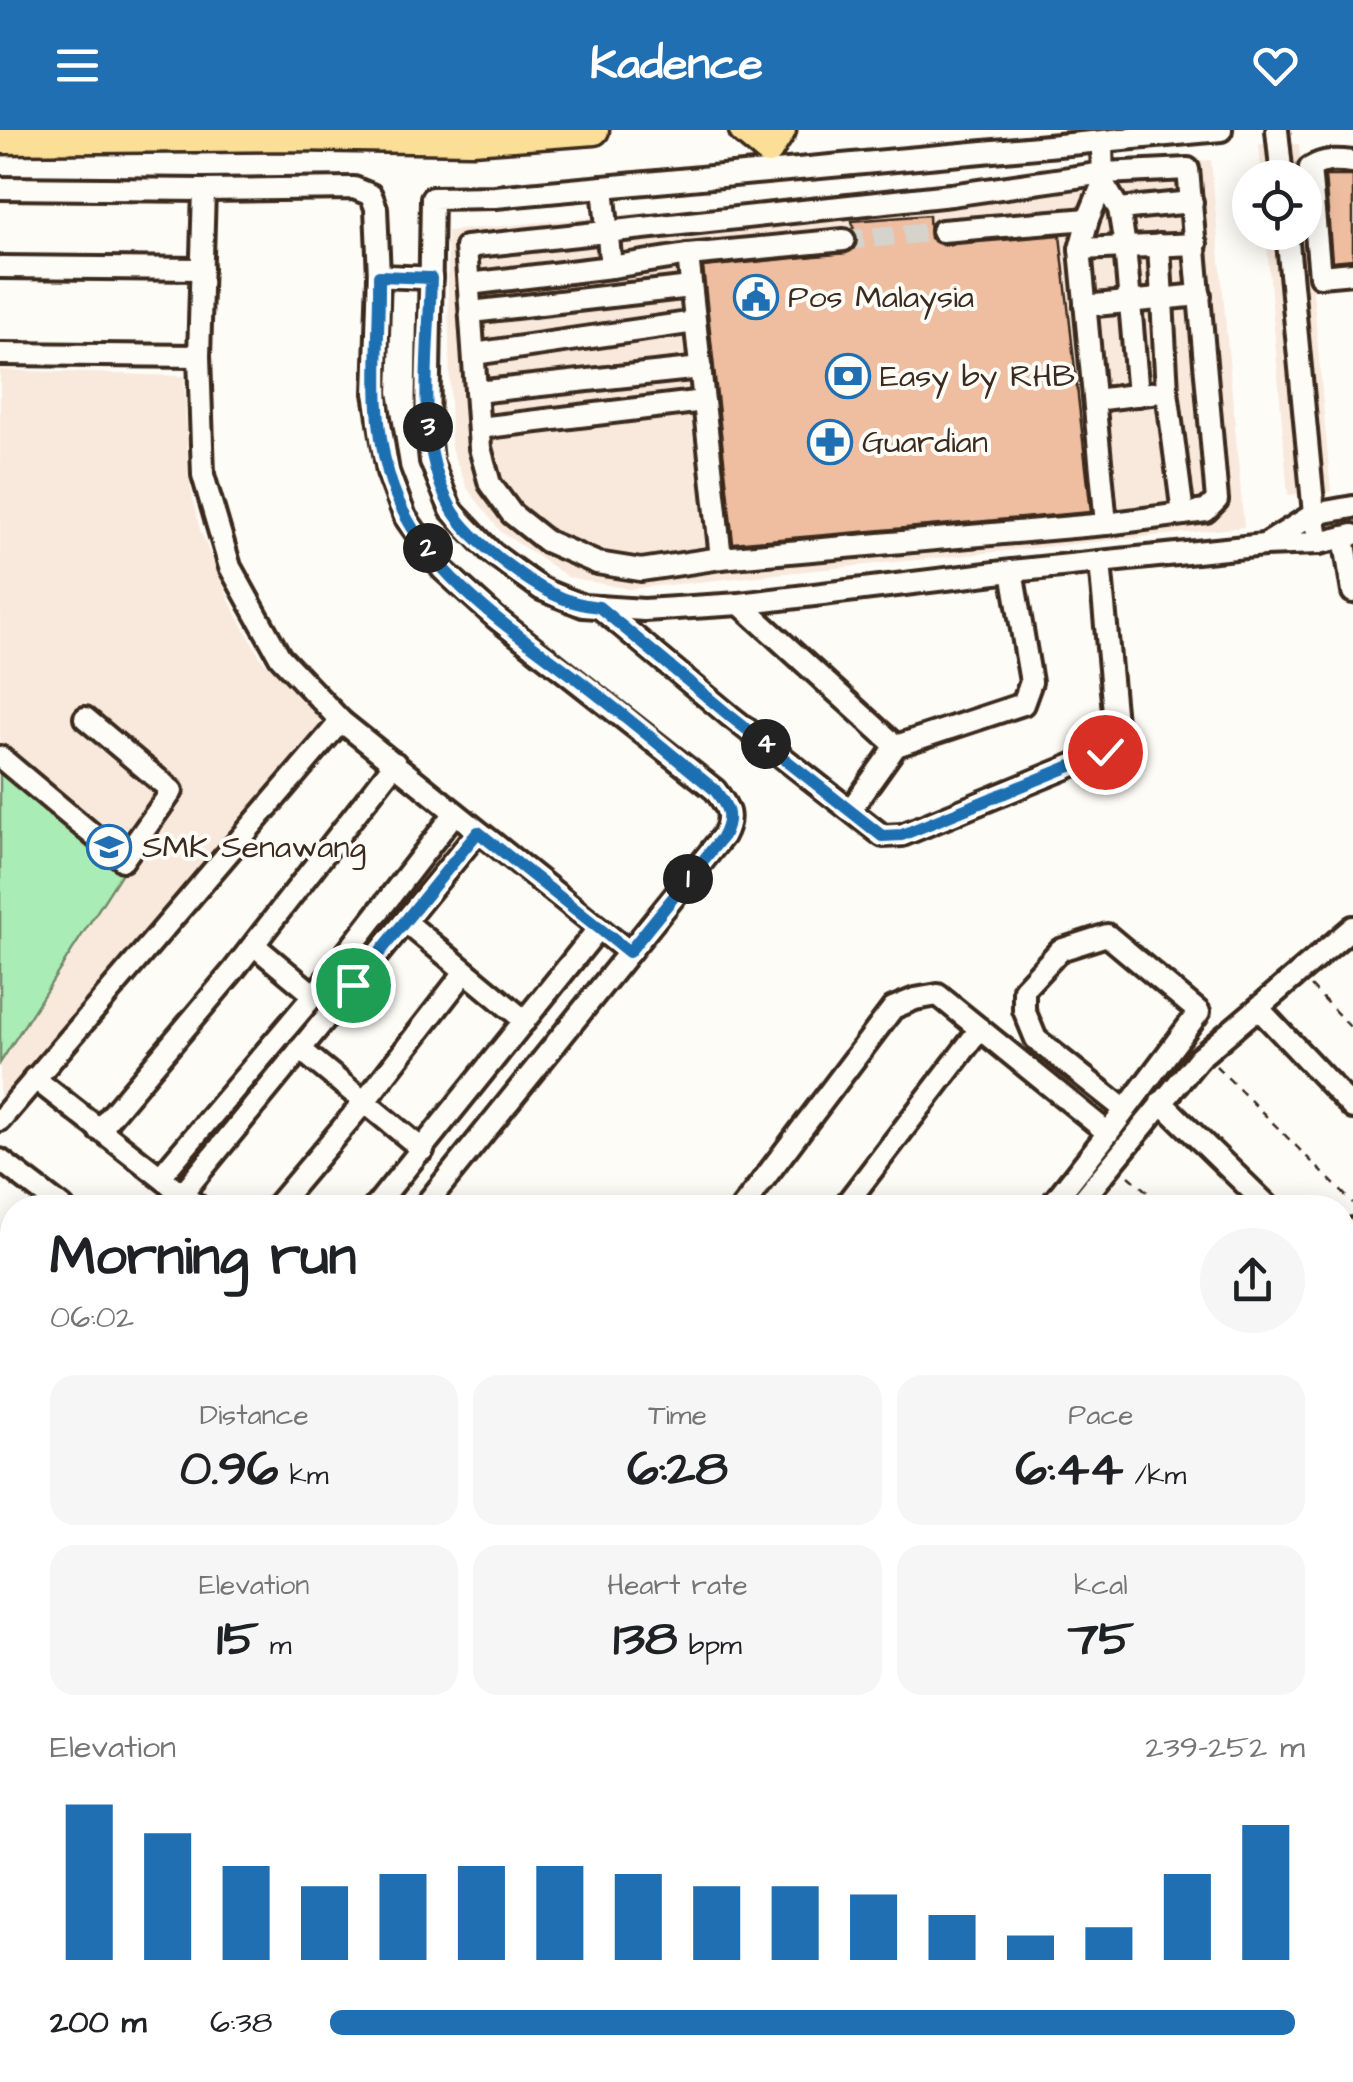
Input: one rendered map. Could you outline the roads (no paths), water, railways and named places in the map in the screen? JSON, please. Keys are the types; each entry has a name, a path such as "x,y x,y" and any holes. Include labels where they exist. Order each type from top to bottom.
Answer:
{"main road":[{"path":"0,139 472,139 594,130"},
{"path":"744,130 772,146"}],"street":[{"path":"1220,130 1102,143 772,146 603,188 432,198 428,432 431,461 451,510 492,553 540,590 583,606 644,610 740,604 1135,558 1320,543 1349,536 1353,592"},
{"path":"1277,130 1280,160"},
{"path":"1102,143 1103,178 1080,249 1106,524"},
{"path":"1353,162 1318,162 1310,168 1320,276 1353,273"},
{"path":"1188,169 1192,202 1217,500 1206,511 1106,524 721,558 641,570 597,563 546,541 512,514 490,484 480,448 466,247 1188,169"},
{"path":"1103,178 1118,209 1125,246 1138,396"},
{"path":"0,188 354,188 371,195 376,208 379,276 376,393 388,472 405,516 442,568 496,618 715,790 728,806 730,822 723,836 434,1195"},
{"path":"603,188 611,267"},
{"path":"204,190 199,356 203,474 230,567 280,657 341,720 629,952"},
{"path":"1118,209 1192,202"},
{"path":"942,231 1088,219"},
{"path":"468,284 688,255 844,240"},
{"path":"1080,249 1196,244"},
{"path":"1160,245 1167,392 1183,514"},
{"path":"1289,250 1320,543"},
{"path":"688,255 721,558"},
{"path":"0,267 202,269"},
{"path":"379,276 431,278"},
{"path":"471,312 692,288"},
{"path":"1085,306 1200,295"},
{"path":"474,354 696,322"},
{"path":"0,354 199,356"},
{"path":"476,392 700,368"},
{"path":"1095,400 1167,392"},
{"path":"478,428 704,400"},
{"path":"1264,545 1314,514 1353,506"},
{"path":"1132,521 1135,558"},
{"path":"599,607 882,836 902,835 1115,747 1100,562"},
{"path":"850,809 896,746 1023,704 1031,682 1012,571"},
{"path":"740,604 896,746"},
{"path":"0,757 123,860 172,791 86,718"},
{"path":"0,1120 341,720"},
{"path":"98,1130 254,944 394,763"},
{"path":"160,1176 314,995 455,814"},
{"path":"34,1078 182,1194 478,832"},
{"path":"406,922 525,1021"},
{"path":"385,1195 599,928"},
{"path":"1086,1195 1205,1054 1351,931"},
{"path":"1059,1195 1108,1133 1199,1012 1107,936 1060,950 1024,989 1024,1010 1036,1038 1125,1110"},
{"path":"254,944 314,995"},
{"path":"286,1195 465,972"},
{"path":"752,1195 893,1008 915,999 938,995 1108,1133"},
{"path":"1260,1010 1353,1108"},
{"path":"853,1195 980,1029"},
{"path":"300,1048 422,1150"},
{"path":"1161,1102 1257,1195"},
{"path":"0,1160 46,1195"}],"tunnel":[{"path":"844,240 942,231"}],"place":[{"name":"Pos Malaysia","path":"756,297"},
{"name":"Easy by RHB","path":"848,376"},
{"name":"Guardian","path":"830,442"},
{"name":"SMK Senawang","path":"109,847"}]}
